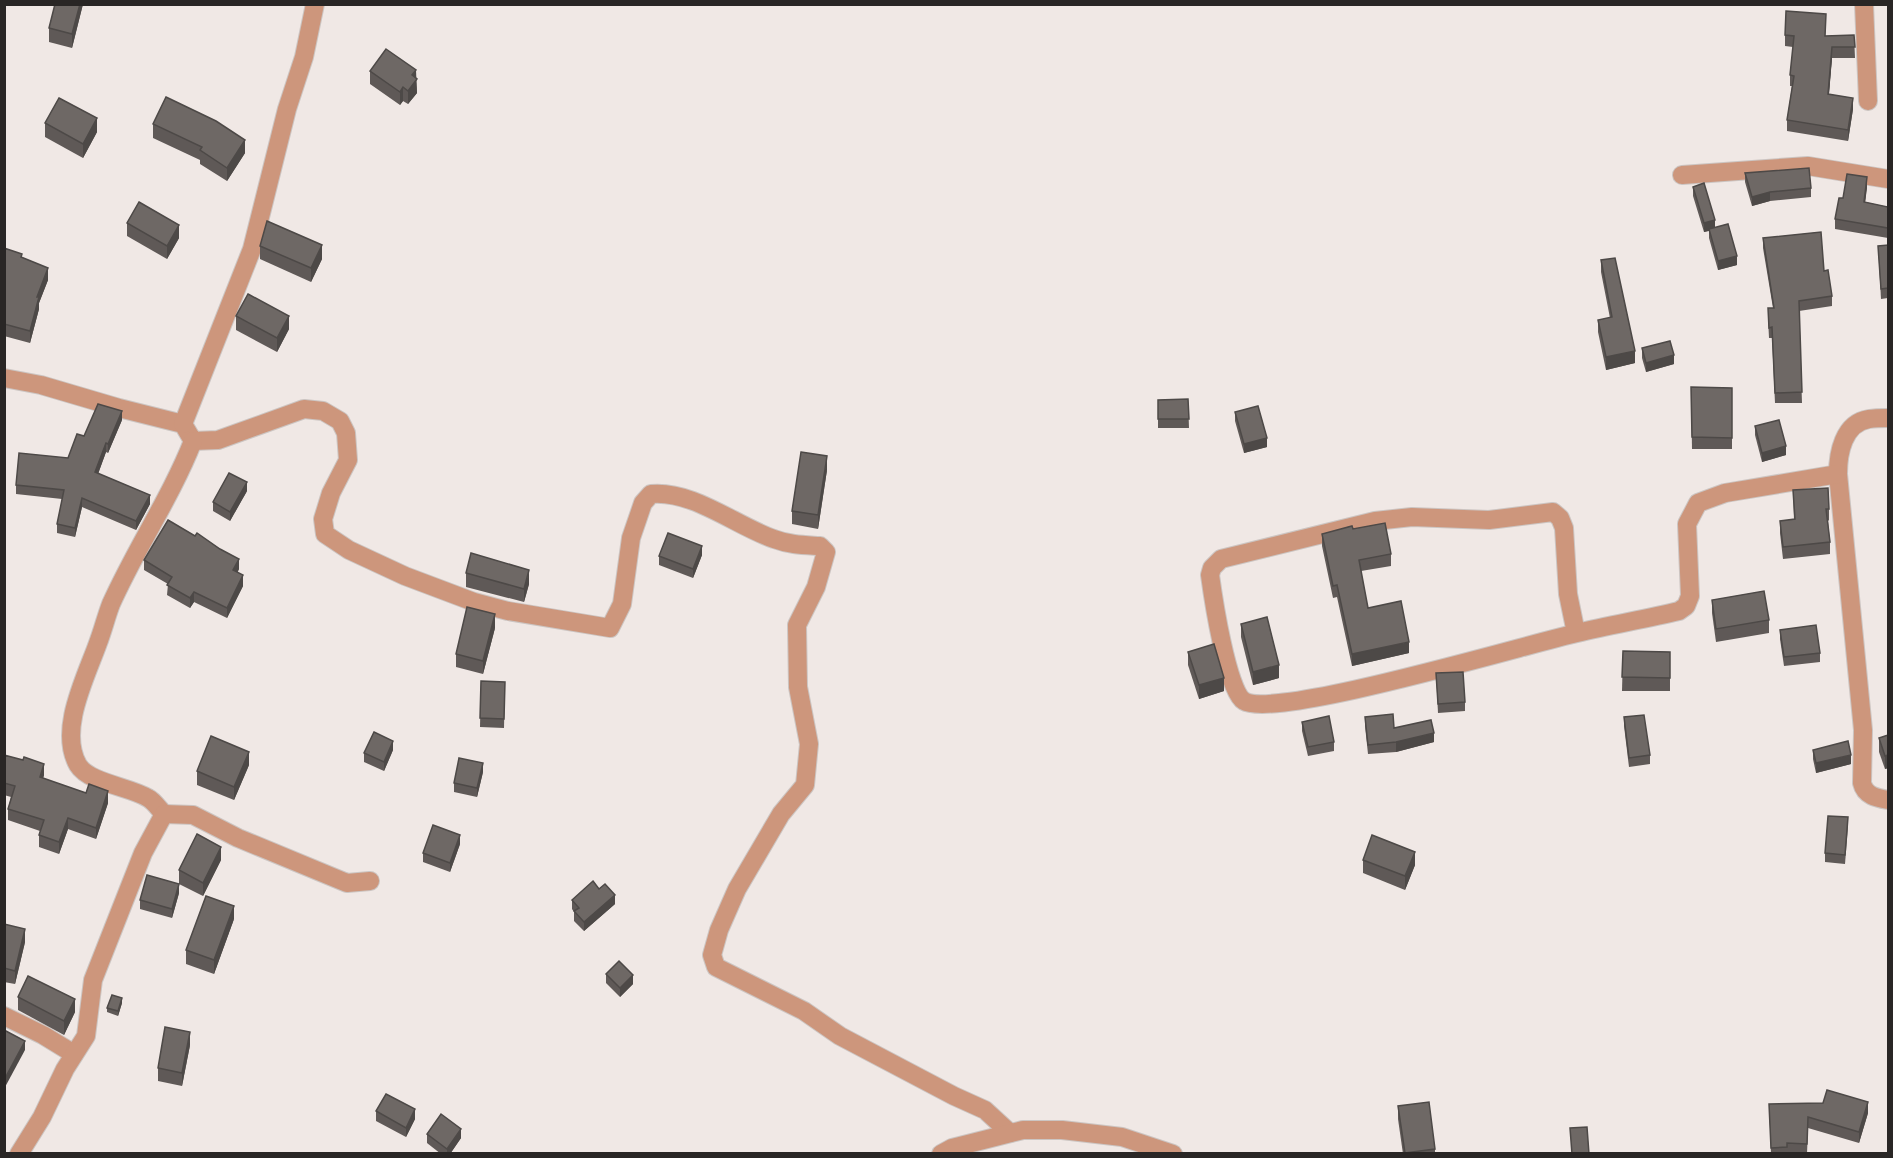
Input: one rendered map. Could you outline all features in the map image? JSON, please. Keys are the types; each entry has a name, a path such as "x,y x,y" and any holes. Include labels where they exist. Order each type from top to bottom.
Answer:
{"street":[{"path":"183,424 252,249 276,149 304,57 315,4"},
{"path":"1864,4 1868,101"},
{"path":"1682,175 1808,166 1888,179"},
{"path":"4,378 42,385 183,424 194,441"},
{"path":"194,441 218,440 304,409 323,411 340,422 345,434 348,460 331,493 323,519 325,534 349,550 405,576 474,602 508,611 596,627 610,628 615,621 622,604 631,538 643,503 651,494 672,495 688,500 791,545 820,546 826,552 816,588 797,625 798,687 809,744 805,785 781,814 737,889 719,930 712,955 716,967 804,1011 840,1036 985,1110 1010,1133"},
{"path":"1888,418 1866,419 1853,427 1844,440 1838,456 1863,730 1862,783 1865,791 1873,797 1888,800"},
{"path":"194,441 182,469 110,607 78,694 72,721 72,747 79,767 105,783 149,798 164,814 193,815 238,838 347,883 370,881"},
{"path":"1576,633 1568,594 1564,528 1560,518 1553,512 1489,520 1412,517 1375,520 1221,559 1216,562 1210,575 1221,638 1237,695 1245,702 1261,705 1285,703 1362,688 1576,633 1679,611 1686,606 1690,596 1687,524 1698,503 1725,493 1838,474"},
{"path":"19,1154 86,1036 93,980 143,852 164,814"},
{"path":"4,1016 43,1035 74,1054"},
{"path":"941,1154 952,1148 1023,1130 1062,1130 1122,1137 1173,1154"}],"building":[{"path":"55,4 80,4 72,34 49,28"},
{"path":"1786,11 1826,14 1825,36 1854,35 1855,47 1832,47 1828,94 1853,98 1848,130 1787,120 1794,76 1790,75 1794,36 1785,35"},
{"path":"386,49 416,70 412,75 417,79 408,91 403,87 400,92 370,71"},
{"path":"166,97 216,121 245,140 227,168 200,150 202,147 153,124"},
{"path":"59,98 97,118 83,144 45,123"},
{"path":"1809,168 1811,188 1770,192 1752,197 1745,173"},
{"path":"1847,174 1867,177 1864,202 1888,207 1888,228 1835,219 1839,198 1843,198"},
{"path":"1704,183 1715,220 1704,223 1693,187"},
{"path":"139,202 179,225 167,246 127,223"},
{"path":"267,221 322,245 311,268 260,246"},
{"path":"1728,224 1737,256 1718,261 1709,229"},
{"path":"1821,232 1824,271 1828,270 1832,296 1799,301 1802,392 1775,393 1772,327 1769,328 1768,308 1774,308 1763,238"},
{"path":"1888,245 1888,288 1881,289 1878,246"},
{"path":"4,248 22,254 21,257 48,268 37,297 39,297 30,331 4,324"},
{"path":"1615,258 1635,351 1606,357 1598,320 1612,317 1601,260"},
{"path":"248,294 289,316 277,338 236,316"},
{"path":"1670,341 1674,355 1646,363 1642,348"},
{"path":"1691,387 1732,388 1732,438 1692,437"},
{"path":"1188,399 1189,419 1158,419 1158,400"},
{"path":"98,404 122,411 95,472 150,495 136,521 82,498 75,528 57,524 64,490 16,485 19,453 68,458 77,434 84,436"},
{"path":"1258,406 1267,438 1244,444 1235,412"},
{"path":"1779,420 1786,446 1762,453 1755,426"},
{"path":"801,452 827,456 818,515 792,511"},
{"path":"229,473 247,482 230,512 213,502"},
{"path":"1828,488 1829,509 1826,509 1830,542 1783,547 1780,521 1795,519 1793,490"},
{"path":"168,520 195,536 197,533 239,559 233,570 243,575 227,608 194,592 190,598 167,585 172,577 144,560"},
{"path":"1385,523 1391,554 1359,560 1368,608 1401,601 1409,642 1352,654 1337,585 1333,586 1322,534 1352,526 1353,529"},
{"path":"668,533 702,546 693,569 659,556"},
{"path":"471,553 529,570 524,589 466,573"},
{"path":"1764,591 1769,620 1716,629 1712,600"},
{"path":"467,607 495,614 483,661 456,654"},
{"path":"1267,617 1279,665 1253,672 1241,624"},
{"path":"1816,625 1820,653 1784,657 1780,630"},
{"path":"1214,644 1224,678 1199,685 1188,652"},
{"path":"1623,651 1670,652 1670,678 1622,677"},
{"path":"1463,672 1465,702 1438,704 1436,673"},
{"path":"481,681 505,682 504,719 480,718"},
{"path":"1393,714 1394,728 1431,720 1434,733 1396,742 1368,745 1365,717"},
{"path":"1644,715 1650,755 1629,758 1624,717"},
{"path":"1329,716 1334,742 1308,747 1302,722"},
{"path":"374,732 393,741 384,762 364,753"},
{"path":"1888,735 1888,755 1885,756 1879,738"},
{"path":"211,736 249,752 234,787 197,771"},
{"path":"1848,741 1851,755 1816,763 1813,750"},
{"path":"4,755 23,760 24,757 44,764 40,777 86,793 89,784 108,791 96,828 68,818 59,842 39,835 44,820 8,809 15,786 4,783"},
{"path":"459,758 483,763 477,788 454,783"},
{"path":"1828,816 1848,817 1845,855 1825,853"},
{"path":"433,825 460,835 450,863 423,853"},
{"path":"197,834 221,847 203,883 179,870"},
{"path":"1372,835 1415,852 1405,876 1363,860"},
{"path":"147,875 179,884 172,909 140,900"},
{"path":"593,881 599,889 605,884 615,895 584,922 574,911 579,908 572,900"},
{"path":"206,896 234,906 214,960 186,950"},
{"path":"4,924 25,929 15,971 4,968"},
{"path":"619,961 633,975 620,988 606,974"},
{"path":"28,976 75,999 64,1021 18,997"},
{"path":"112,995 122,998 118,1011 107,1008"},
{"path":"165,1027 190,1032 182,1073 158,1068"},
{"path":"4,1030 25,1041 4,1080"},
{"path":"1827,1090 1868,1102 1859,1132 1808,1117 1807,1144 1787,1143 1787,1147 1771,1148 1769,1104 1823,1103"},
{"path":"386,1094 415,1109 406,1128 376,1111"},
{"path":"1429,1102 1435,1149 1405,1153 1398,1106"},
{"path":"441,1114 461,1129 447,1149 427,1134"},
{"path":"1587,1127 1589,1154 1572,1154 1570,1128"}]}
